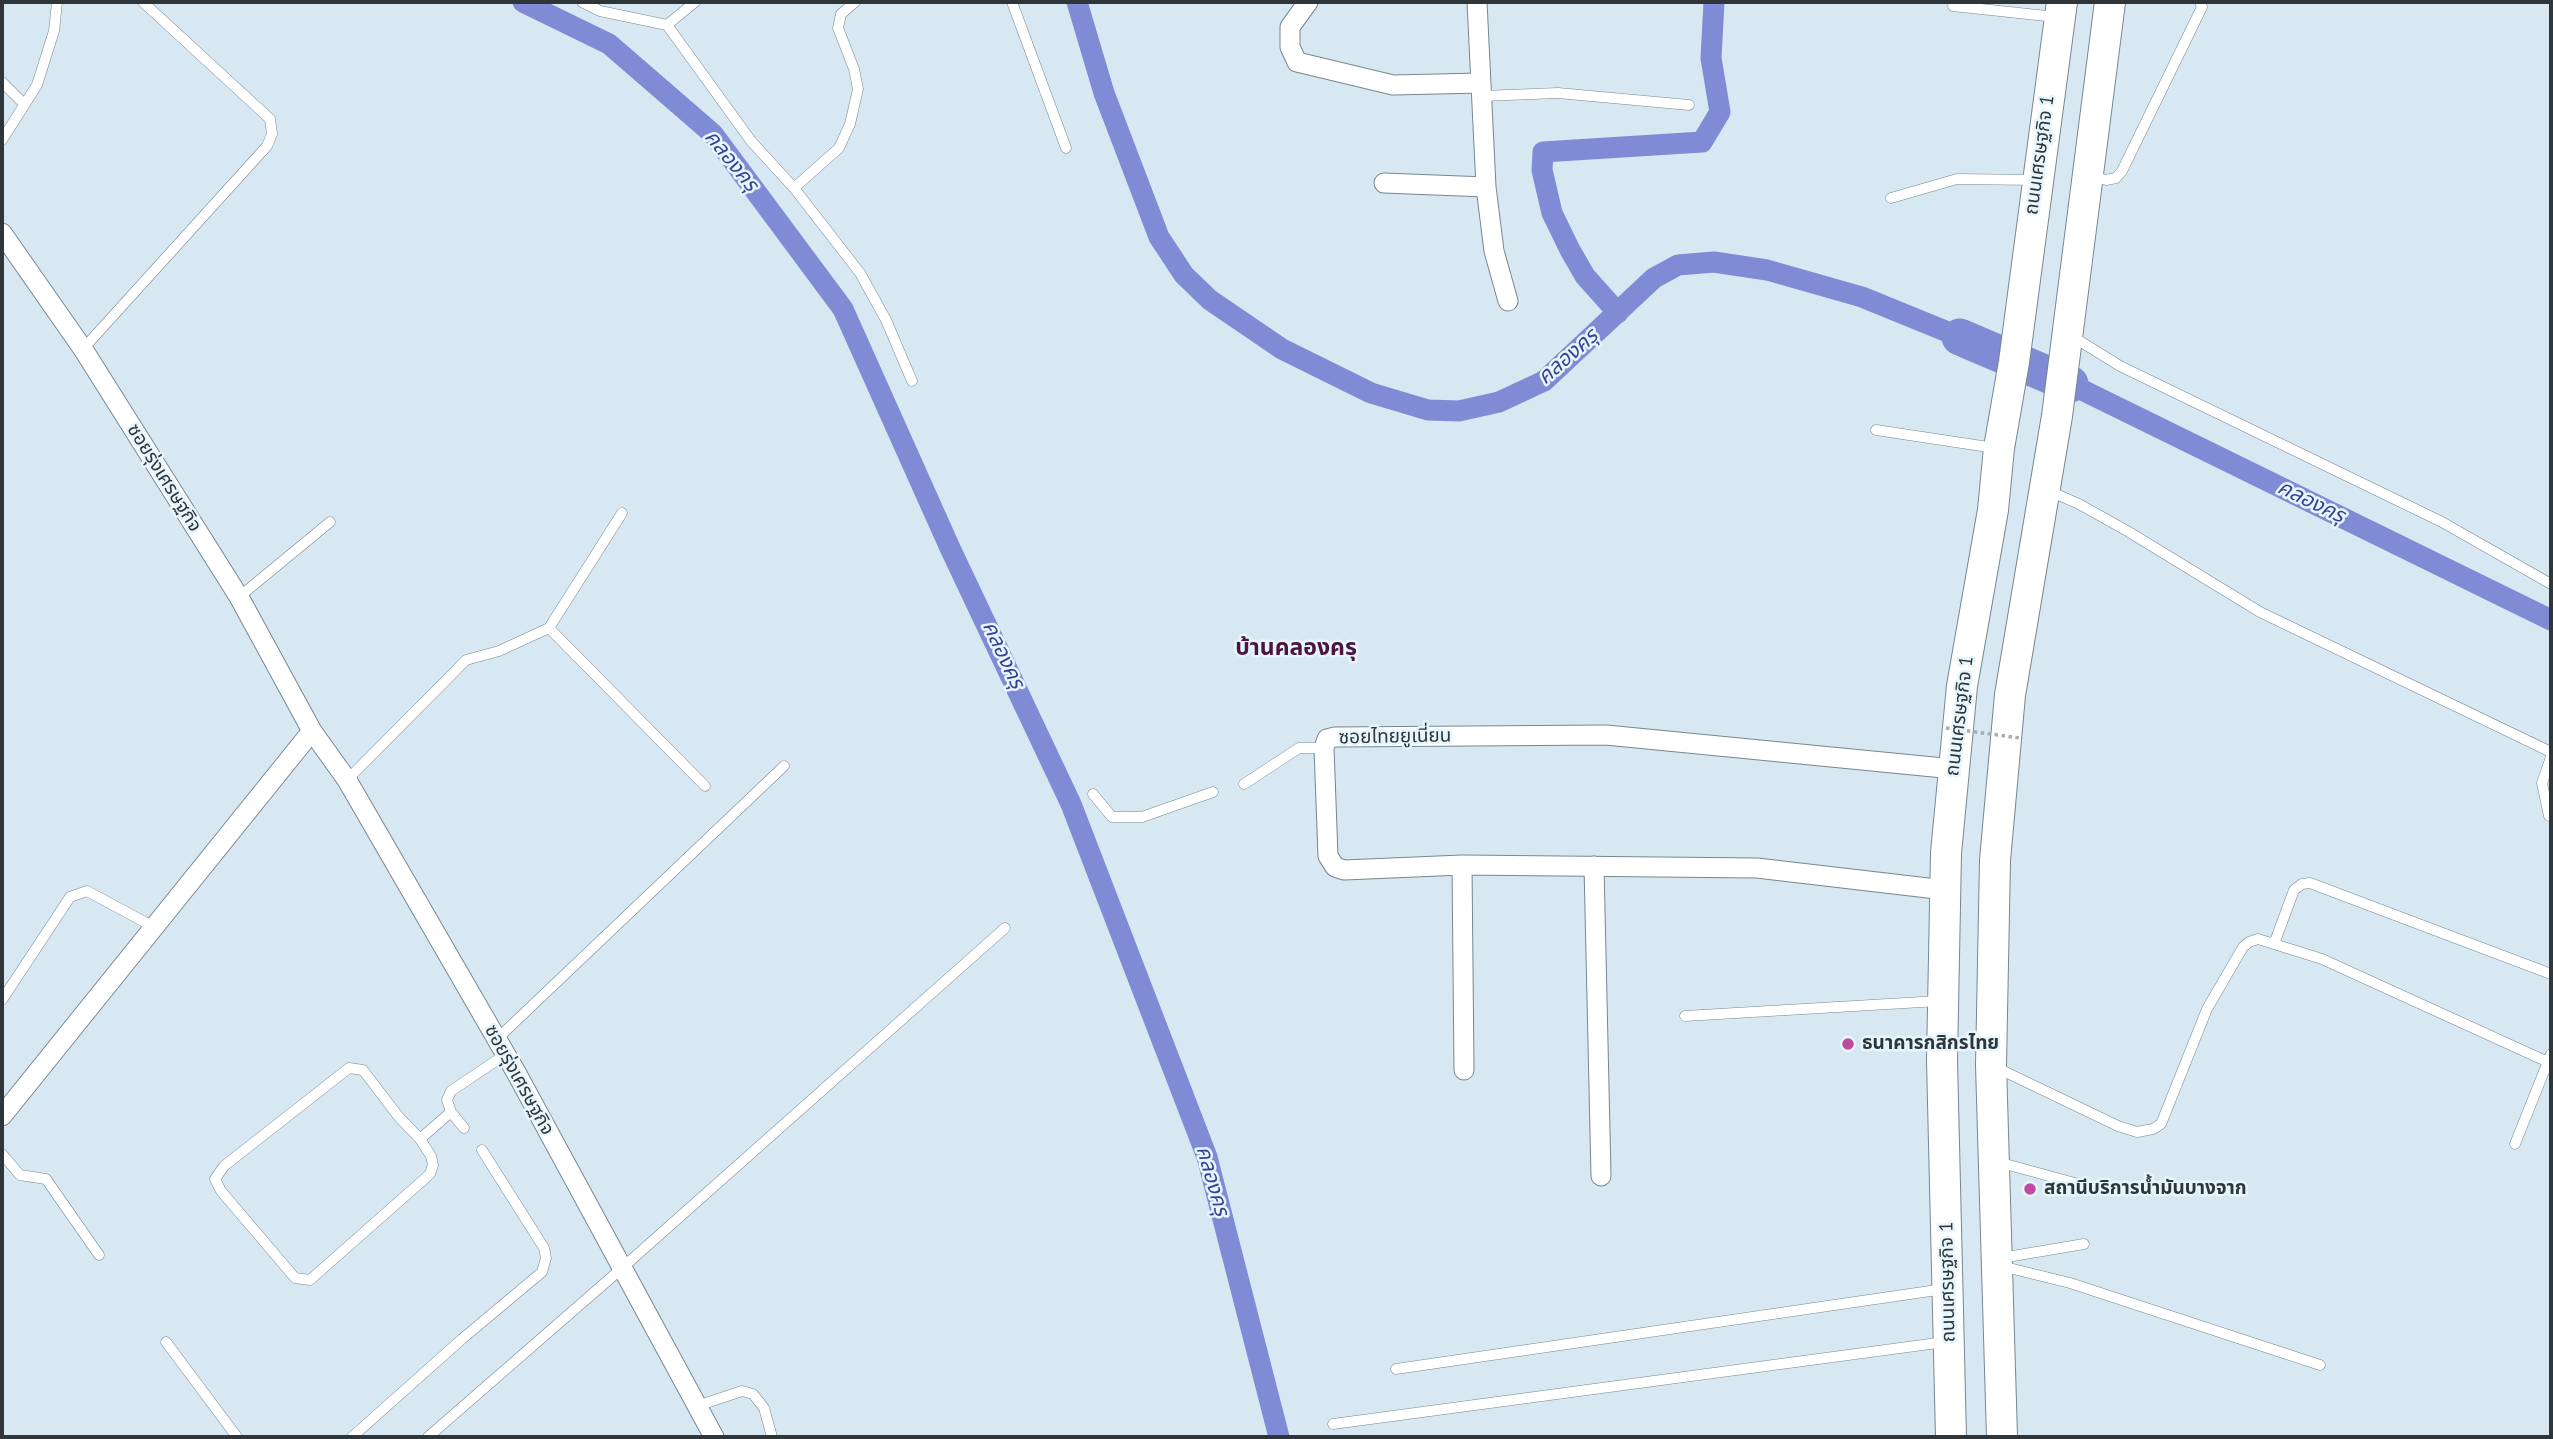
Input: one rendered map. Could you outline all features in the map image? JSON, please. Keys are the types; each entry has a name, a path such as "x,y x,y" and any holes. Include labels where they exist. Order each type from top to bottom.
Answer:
{"main road":[{"path":"2002,1437 1991,1065 1994,860 2010,695 2058,406 2110,2"},
{"name":"ถนนเศรษฐกิจ 1","path":"1951,1437 1943,1073 1946,853 1962,685 1993,509 1999,448 2061,9"}],"street":[{"path":"1308,2 1290,27 1290,47 1297,62 1393,85 1481,89"},
{"path":"1476,2 1486,187 1494,251 1508,301"},
{"path":"1384,183 1486,187"},
{"name":"ซอยรุ่งเศรษฐกิจ","path":"2,233 83,349 239,597 312,731 347,780 501,1047 714,1437"},
{"path":"2,1116 312,731"},
{"name":"ซอยไทยยูเนี่ยน","path":"1945,890 1757,869 1462,865 1344,870 1335,867 1328,856 1324,748 1327,739 1335,737 1606,736 1954,769"},
{"path":"1462,865 1464,1070"},
{"path":"1594,866 1601,1176"}],"lane":[{"path":"2,140 37,85 54,32 57,2"},
{"path":"83,349 267,146 272,134 270,120 143,2"},
{"path":"582,2 600,11 667,25 751,141 794,188 860,273 886,320 912,381"},
{"path":"667,25 695,2"},
{"path":"794,188 839,148 850,124 858,89 854,69 838,28 841,14 855,2"},
{"path":"1012,2 1066,148"},
{"path":"2087,175 2106,180 2116,178 2122,171 2202,7 2200,2"},
{"path":"1953,6 2061,9"},
{"path":"2,82 24,104"},
{"path":"1481,89 1689,105"},
{"path":"1891,198 1957,179 2037,180"},
{"path":"2066,338 2441,522 2551,584"},
{"path":"1876,430 1999,448"},
{"path":"2045,490 2079,504 2129,532 2260,612 2551,755 2542,783 2549,816"},
{"path":"347,780 466,660 499,651 549,628 622,513"},
{"path":"239,597 330,522"},
{"path":"549,628 705,786"},
{"path":"1244,784 1299,748 1324,748"},
{"path":"464,1128 451,1112 447,1100 451,1091 501,1047 784,766"},
{"path":"1093,794 1112,817 1142,817 1213,792"},
{"path":"2274,944 2294,890 2302,884 2310,883 2551,974"},
{"path":"2,1000 70,897 87,891 154,927"},
{"path":"428,1437 1005,928"},
{"path":"1991,1065 2118,1126 2137,1132 2153,1129 2161,1124 2207,1009 2243,947 2258,939 2322,960 2550,1058 2515,1144"},
{"path":"1685,1016 1943,1001"},
{"path":"349,1068 363,1070 398,1116 420,1139 431,1156 433,1165 430,1174 310,1280 295,1278 221,1191 215,1179 224,1166 349,1068"},
{"path":"420,1139 451,1112"},
{"path":"352,1437 542,1272 546,1258 544,1248 482,1150"},
{"path":"2,1154 20,1175 46,1179 100,1255"},
{"path":"1994,1161 2082,1185"},
{"path":"1997,1261 2084,1244"},
{"path":"1997,1261 2320,1365"},
{"path":"1396,1369 1948,1289"},
{"path":"166,1342 237,1437"},
{"path":"1333,1424 1949,1342"},
{"path":"697,1406 742,1391 753,1394 764,1408 772,1437"}],"path":[{"path":"1946,728 2020,738"}],"waterway":[{"name":"คลองครุ","path":"523,2 609,44 713,134 843,309 950,548 1071,804 1207,1157 1279,1437"},
{"name":"คลองครุ","path":"1077,2 1104,93 1159,237 1184,275 1210,300 1282,349 1371,393 1428,410 1459,411 1499,402 1544,381 1654,278 1678,265 1714,262 1767,270 1862,297 1960,337"},
{"path":"1618,313 1585,276 1552,213 1542,170 1543,152 1702,142 1720,112 1711,58 1714,2"},
{"path":"1960,337 2070,384"},
{"name":"คลองครุ","path":"2070,384 2551,620"}],"place":[{"name":"ธนาคารกสิกรไทย","path":"1848,1044"},
{"name":"สถานีบริการน้ำมันบางจาก","path":"2030,1189"}],"district":[{"name":"บ้านคลองครุ","path":"1296,648"}]}
